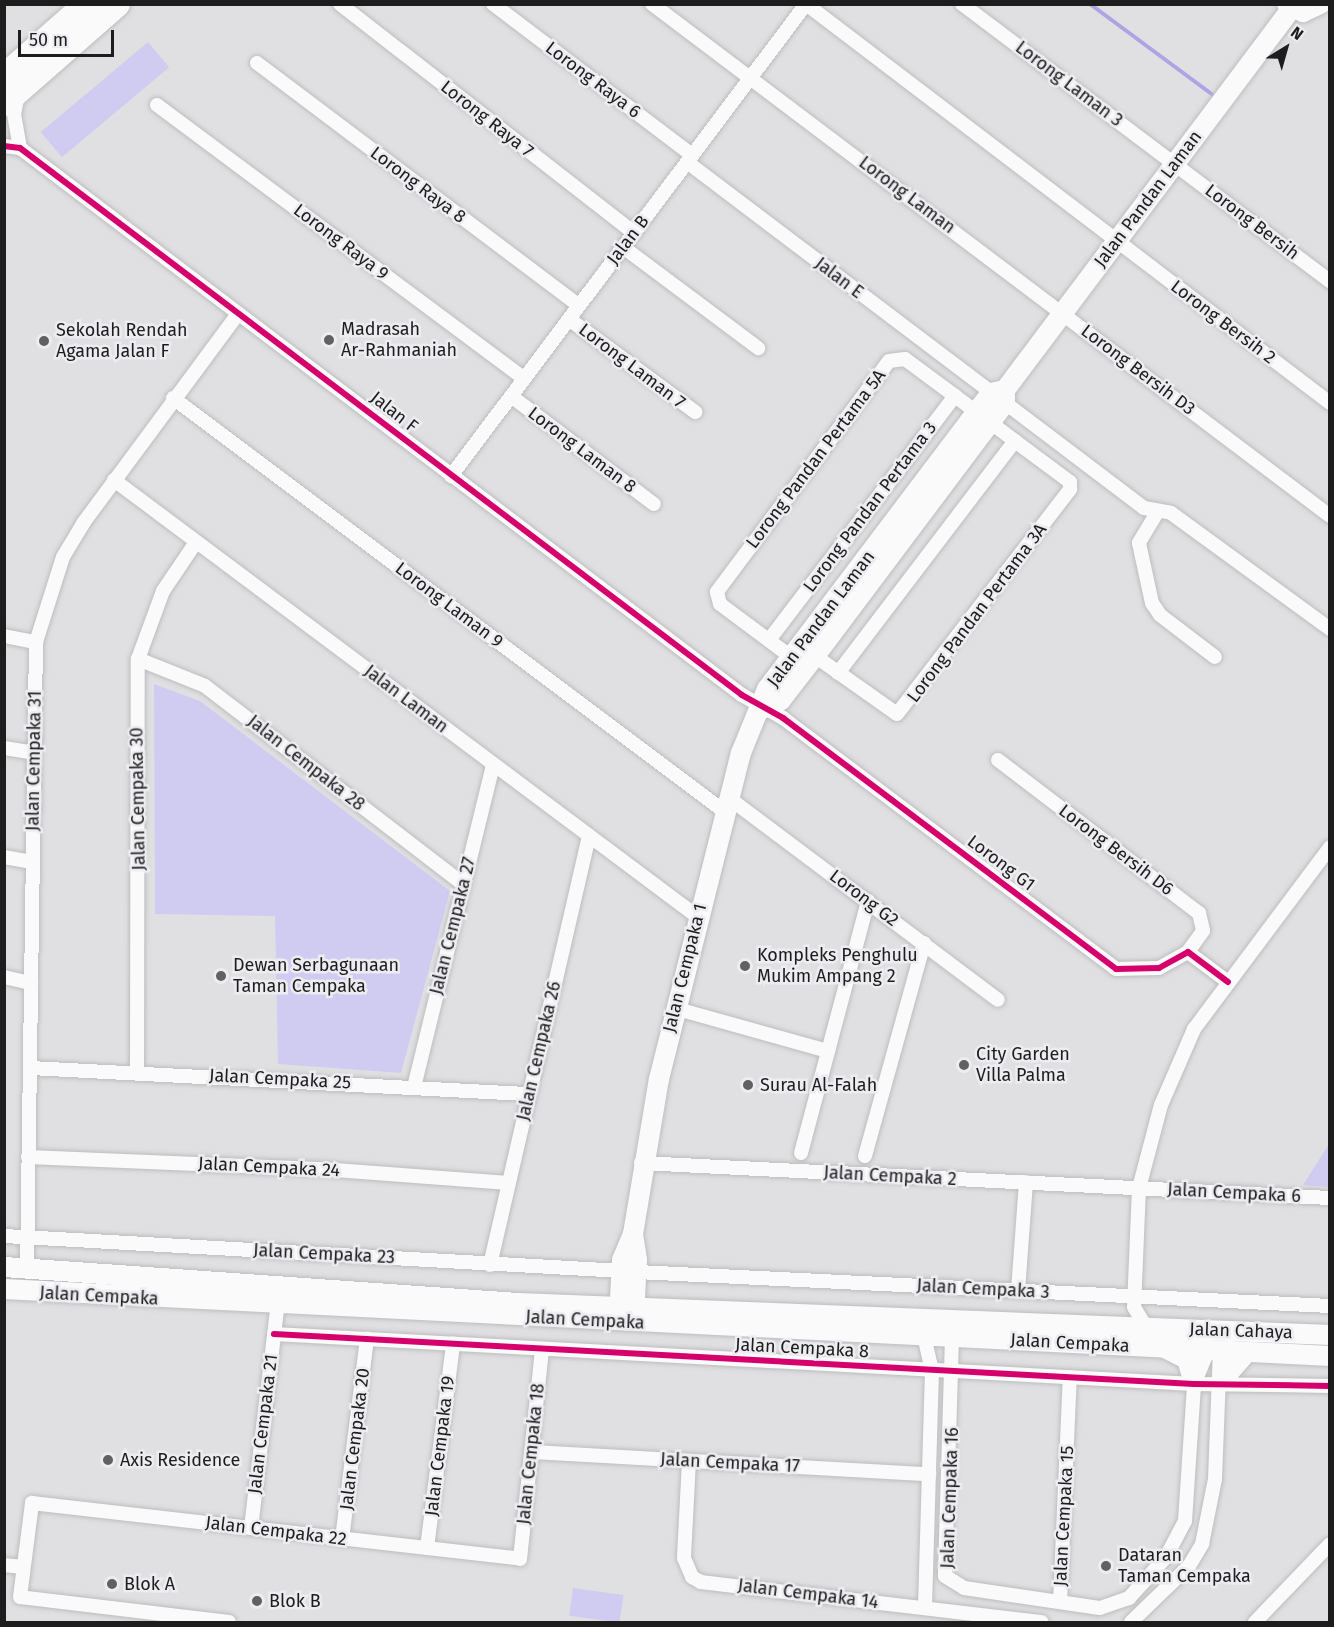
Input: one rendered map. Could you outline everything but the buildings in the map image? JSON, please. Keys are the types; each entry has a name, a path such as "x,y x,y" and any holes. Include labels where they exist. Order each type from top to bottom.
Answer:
{"highway":[{"path":"9,90 15,62 87,4"},
{"path":"9,90 117,4"}],"main road":[{"name":"Jalan Pandan Laman","path":"762,709 767,689 1001,395 1289,6 1303,12 1320,4"},
{"name":"Jalan Pandan Laman","path":"762,709 781,700 815,656 984,417"},
{"name":"Jalan Cempaka 1","path":"627,1314 641,1163 674,1008 741,753 762,709"},
{"name":"Jalan Cempaka","path":"4,1267 279,1293 627,1314 924,1336 1165,1348"},
{"path":"632,1273 670,1308"},
{"name":"Jalan Cempaka","path":"4,1289 279,1293"},
{"name":"Jalan Cempaka","path":"627,1314 670,1308 1149,1327"},
{"path":"1149,1327 1215,1349 1265,1331"},
{"name":"Jalan Cahaya","path":"1149,1327 1329,1335"},
{"path":"1165,1348 1187,1359 1194,1384"},
{"name":"Jalan Cahaya","path":"1165,1348 1329,1356"},
{"path":"1219,1384 1247,1352"}],"street":[{"name":"Lorong Raya 7","path":"340,4 634,233"},
{"name":"Lorong Raya 6","path":"494,4 690,159"},
{"name":"Lorong Laman","path":"652,4 1063,313"},
{"path":"806,4 1117,240"},
{"name":"Jalan B","path":"451,476 806,4"},
{"name":"Lorong Laman 3","path":"962,4 1175,163"},
{"name":"Lorong Raya 8","path":"257,63 579,306"},
{"path":"4,146 20,148 9,90"},
{"name":"Lorong Raya 9","path":"157,105 524,379"},
{"name":"Jalan F","path":"20,148 762,709"},
{"name":"Jalan E","path":"690,159 1001,395"},
{"name":"Lorong Bersih","path":"1175,163 1329,281"},
{"name":"Lorong Bersih 2","path":"1117,240 1329,403"},
{"path":"623,248 758,348"},
{"name":"Lorong Bersih D3","path":"1063,313 1329,516"},
{"name":"Jalan Cempaka 31","path":"27,1269 36,642 63,557 114,480 173,398 238,314"},
{"name":"Lorong Laman 7","path":"569,319 695,412"},
{"name":"Lorong Pandan Pertama 5A","path":"769,640 720,604 717,591 889,361 905,359 955,396"},
{"path":"1001,395 1144,508 1171,513 1329,629"},
{"name":"Lorong Laman 8","path":"511,396 654,504"},
{"path":"838,673 1015,441 955,396"},
{"name":"Lorong Pandan Pertama 3","path":"769,640 955,396"},
{"name":"Lorong Laman 9","path":"173,398 727,805"},
{"name":"Lorong Pandan Pertama 3A","path":"815,656 897,714 977,614 1070,489 1070,482 1015,441"},
{"name":"Jalan Laman","path":"114,480 698,917"},
{"path":"1158,511 1139,543 1152,603 1160,615 1215,657"},
{"name":"Jalan Cempaka 30","path":"137,1072 138,659 163,591 196,542"},
{"path":"4,636 36,642"},
{"path":"769,640 791,657 815,656"},
{"name":"Jalan Cempaka 28","path":"138,659 205,686 464,884"},
{"name":"Lorong G1","path":"762,709 783,718 1116,969 1159,968 1188,952"},
{"path":"4,748 34,753"},
{"name":"Lorong Bersih D6","path":"998,760 1199,913 1203,931 1188,952"},
{"name":"Jalan Cempaka 27","path":"414,1087 493,765"},
{"name":"Lorong G2","path":"727,805 868,901 998,1000"},
{"name":"Jalan Cempaka 26","path":"489,1264 589,837"},
{"path":"1149,1327 1134,1301 1139,1188 1178,1062 1194,1029 1329,847"},
{"path":"4,857 33,862"},
{"path":"801,1153 868,901"},
{"path":"865,1156 924,943"},
{"path":"1188,952 1228,982"},
{"path":"4,977 31,982"},
{"path":"674,1008 828,1051"},
{"name":"Jalan Cempaka 25","path":"30,1068 529,1094"},
{"name":"Jalan Cempaka 24","path":"28,1157 335,1170 508,1183"},
{"name":"Jalan Cempaka 2","path":"641,1163 1139,1188"},
{"path":"1018,1291 1026,1182"},
{"name":"Jalan Cempaka 6","path":"1139,1188 1329,1198"},
{"name":"Jalan Cempaka 23","path":"4,1236 632,1273"},
{"name":"Jalan Cempaka 3","path":"632,1273 1018,1291 1134,1301 1329,1306"},
{"name":"Jalan Cempaka 21","path":"251,1528 279,1293"},
{"path":"1115,1326 1134,1301"},
{"name":"Jalan Cempaka 8","path":"274,1334 1194,1384 1329,1386"},
{"name":"Jalan Cempaka 16","path":"924,1336 931,1352 932,1370 925,1607"},
{"name":"Jalan Cempaka 16","path":"952,1337 954,1371 945,1576 964,1588 1060,1602"},
{"name":"Jalan Cempaka 20","path":"342,1539 367,1339"},
{"name":"Jalan Cempaka 19","path":"427,1548 453,1344"},
{"name":"Jalan Cempaka 18","path":"520,1559 542,1349"},
{"path":"1131,1623 1189,1566 1202,1544 1215,1479 1219,1384 1215,1349"},
{"name":"Jalan Cempaka 15","path":"1070,1377 1060,1602 1100,1608 1120,1604 1174,1545 1186,1509 1194,1384 1215,1349"},
{"name":"Jalan Cempaka 17","path":"531,1452 929,1474"},
{"name":"Jalan Cempaka 14","path":"689,1461 684,1558 692,1577 701,1582 925,1607 1042,1623"},
{"name":"Jalan Cempaka 22","path":"23,1568 32,1503 520,1559"},
{"path":"1255,1623 1329,1544"},
{"path":"4,1565 23,1568 20,1597 228,1623"}],"shaded area":[{"path":"148,42 169,67 62,157 41,132"},
{"path":"154,684 200,701 450,891 401,1073 278,1064 275,916 155,914"},
{"path":"1329,1144 1329,1187 1303,1185"},
{"path":"573,1588 624,1595 620,1622 569,1616"}],"waterway":[{"path":"1090,4 1213,95"}],"cycle path":[{"path":"4,146 20,148 742,695 783,718 1116,969 1159,968 1188,952 1228,982"},
{"path":"274,1334 1194,1384 1330,1386"}],"place":[{"name":"Madrasah Ar-Rahmaniah","path":"329,340"},
{"name":"Sekolah Rendah Agama Jalan F","path":"44,341"},
{"name":"Kompleks Penghulu Mukim Ampang 2","path":"745,966"},
{"name":"Dewan Serbagunaan Taman Cempaka","path":"221,976"},
{"name":"City Garden Villa Palma","path":"964,1065"},
{"name":"Surau Al-Falah","path":"748,1085"},
{"name":"Axis Residence","path":"108,1460"},
{"name":"Dataran Taman Cempaka","path":"1106,1566"},
{"name":"Blok A","path":"112,1584"},
{"name":"Blok B","path":"257,1601"}]}
